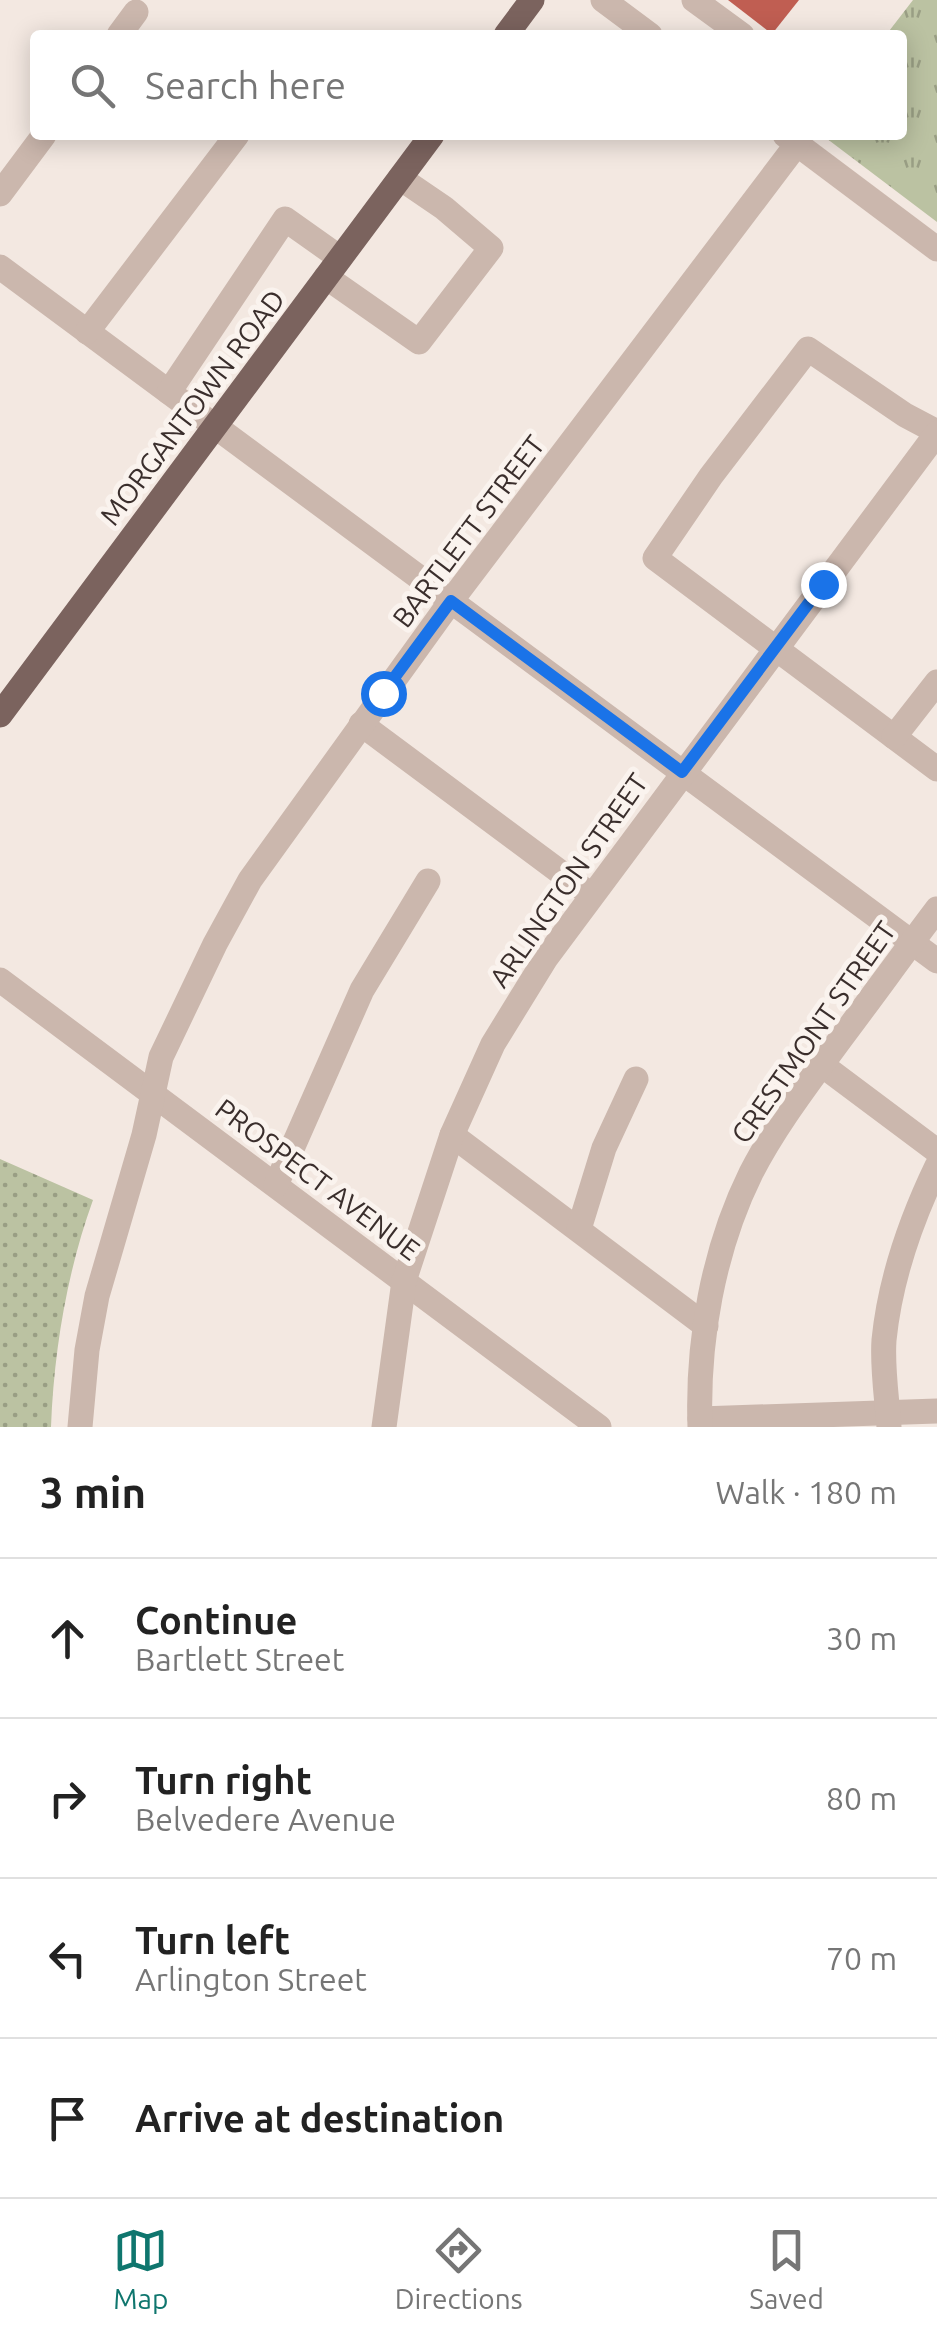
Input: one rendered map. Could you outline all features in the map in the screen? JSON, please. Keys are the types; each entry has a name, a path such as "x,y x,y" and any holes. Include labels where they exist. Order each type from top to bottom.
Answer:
{"main road":[{"path":"510,30 532,0"},
{"name":"MORGANTOWN ROAD","path":"0,714 428,140"}],"street":[{"path":"694,0 735,30"},
{"path":"615,3 645,30"},
{"path":"123,30 136,12"},
{"path":"0,194 40,140"},
{"path":"87,332 233,140"},
{"path":"790,140 937,249"},
{"name":"BARTLETT STREET","path":"80,1427 97,1296 162,1057 250,880 790,140"},
{"path":"169,392 285,219 333,267 420,342 491,248 400,178"},
{"path":"0,267 937,961"},
{"path":"937,433 808,349 654,558 937,769"},
{"name":"ARLINGTON STREET","path":"384,1427 404,1281 452,1135 493,1044 528,985 591,895 937,433"},
{"path":"894,738 937,682"},
{"path":"361,724 591,895"},
{"path":"276,1186 362,990 428,882"},
{"name":"CRESTMONT STREET","path":"700,1423 698,1384 719,1260 750,1175 822,1065 937,909"},
{"name":"PROSPECT AVENUE","path":"0,980 599,1427"},
{"path":"822,1065 937,1151"},
{"path":"579,1230 604,1148 636,1079"},
{"path":"452,1135 706,1326"},
{"path":"889,1420 884,1343 892,1296 904,1246 937,1166"},
{"path":"700,1423 889,1420 937,1412"}],"green space":[{"path":"913,0 937,0 937,222 829,140 907,140 907,30 890,30"},
{"path":"0,1159 93,1200 63,1312 51,1427 0,1427"}],"building":[{"path":"728,0 799,0 775,30 767,30"}],"route":[{"path":"383,693 451,601 682,772 823,584"}]}
